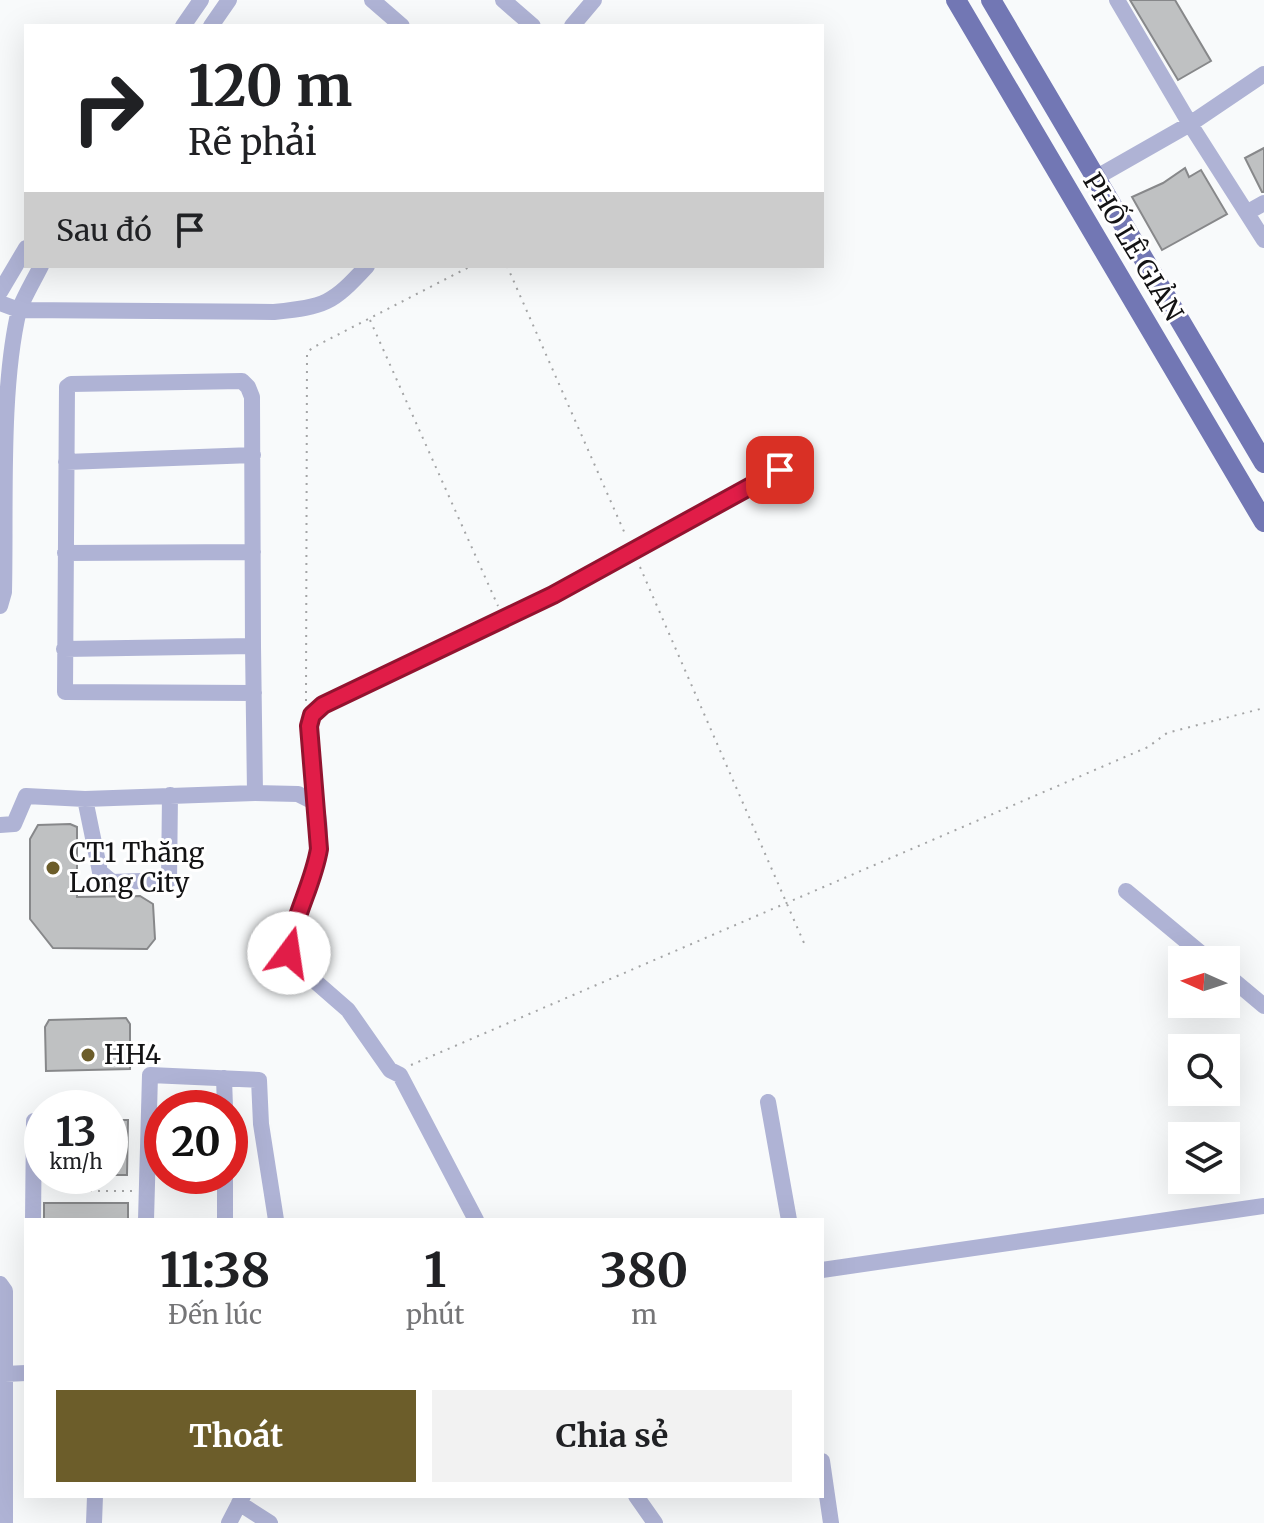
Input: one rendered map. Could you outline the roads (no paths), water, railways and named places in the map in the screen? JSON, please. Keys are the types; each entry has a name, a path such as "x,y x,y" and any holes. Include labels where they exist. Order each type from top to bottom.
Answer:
{"main road":[{"name":"PHỐ LÊ GIẢN","path":"956,0 1264,522"},
{"name":"PHỐ LÊ GIẢN","path":"991,0 1264,463"},
{"path":"1070,192 1097,177"}],"street":[{"path":"184,24 201,0"},
{"path":"212,24 229,0"},
{"path":"372,0 395,24"},
{"path":"503,0 531,24"},
{"path":"574,24 594,0"},
{"path":"1117,0 1190,124 1264,240"},
{"path":"1097,177 1190,124 1264,74"},
{"path":"1248,212 1264,203"},
{"path":"0,292 24,251"},
{"path":"1,596 7,366 19,310 40,268"},
{"path":"0,303 19,310 274,312 313,307 336,298 365,268"},
{"path":"254,693 65,692 67,387 71,384 242,381 248,387 252,397 255,793"},
{"path":"66,462 253,455"},
{"path":"475,1218 400,1075 390,1070 348,1010 293,962 289,953 316,868 318,824 309,726 312,715 323,705 553,595 780,470"},
{"path":"65,553 253,552"},
{"path":"64,649 253,646"},
{"path":"0,825 14,824 26,796 85,799 255,793 298,794 314,802"},
{"path":"85,799 100,872 112,882 169,880 170,795"},
{"path":"1126,891 1192,946"},
{"path":"1240,986 1264,1006"},
{"path":"146,1218 150,1075 259,1080 261,1124 276,1218"},
{"path":"224,1078 224,1090"},
{"path":"768,1102 789,1218"},
{"path":"33,1194 33,1218"},
{"path":"225,1194 225,1218"},
{"path":"824,1270 1264,1206"},
{"path":"0,1284 5,1291 5,1523"},
{"path":"5,1374 24,1373"},
{"path":"824,1475 831,1523"},
{"path":"94,1523 95,1498"},
{"path":"637,1498 655,1523"},
{"path":"229,1523 241,1500 270,1523"}],"place":[{"name":"CT1 Thăng Long City","path":"53,868"},
{"name":"HH4","path":"88,1055"}]}
